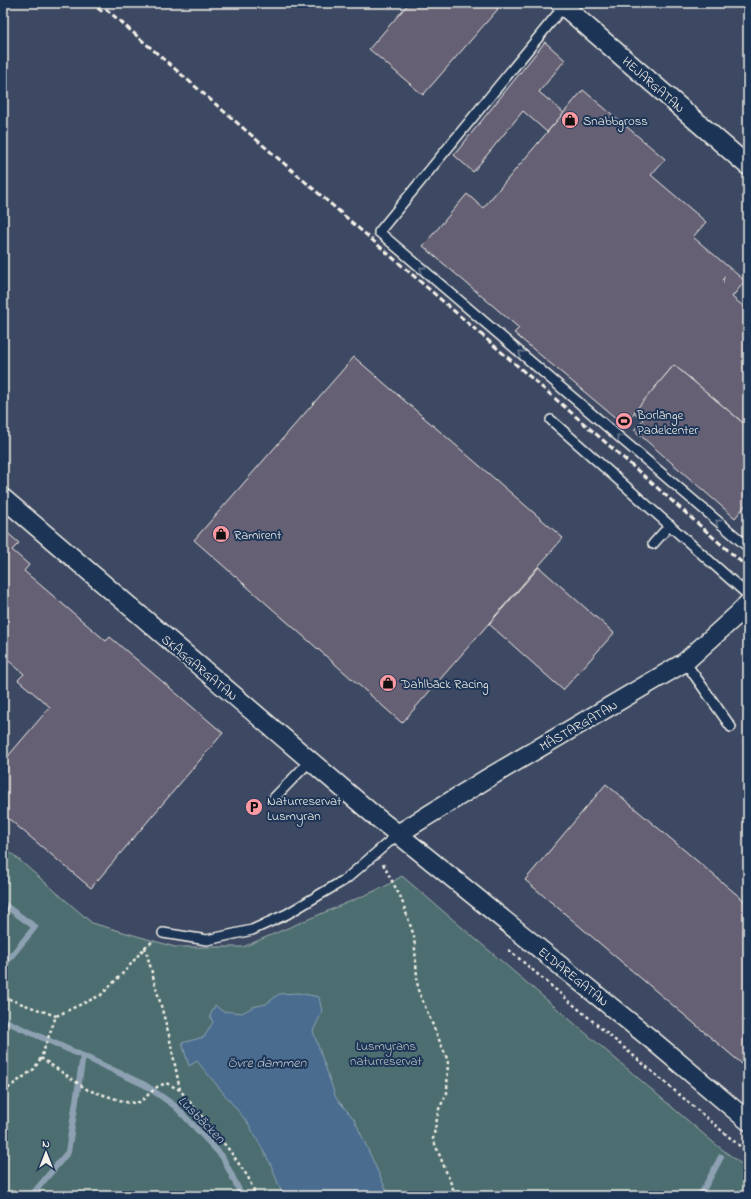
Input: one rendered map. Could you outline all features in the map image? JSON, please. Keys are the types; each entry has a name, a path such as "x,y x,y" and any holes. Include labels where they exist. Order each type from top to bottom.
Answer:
{"street":[{"name":"HEJARGATAN","path":"562,5 748,166"},
{"name":"SKÄGGARGATAN","path":"3,498 310,761 398,834"},
{"name":"MÄSTARGATAN","path":"398,834 488,778 685,662 748,603"},
{"name":"ELDAREGATAN","path":"398,834 646,1035 748,1121"}],"lane":[{"path":"562,5 379,232 748,547"},
{"path":"551,420 748,594"},
{"path":"653,544 670,525"},
{"path":"685,662 731,727"},
{"path":"274,798 310,761"},
{"path":"163,933 207,940 252,930 288,914 346,879 378,853 398,834"}],"path":[{"path":"378,853 400,898 414,936 418,990 448,1061 447,1092 439,1109 433,1139 456,1196"},
{"path":"3,997 56,1016 100,995 126,970 144,947 169,1035 180,1090"},
{"path":"505,947 748,1153"},
{"path":"3,1092 34,1069 41,1058 52,1031 56,1016"},
{"path":"41,1058 88,1090 129,1104 140,1102 157,1087 166,1083 180,1090 230,1151 248,1177 256,1196"}],"shaded area":[{"path":"3,3 748,3 748,1169 384,887 243,947 175,947 59,914 3,853"}],"green space":[{"name":"Lusmyrans naturreservat","path":"3,846 92,923 175,947 243,947 384,887 402,876 714,1143 748,1169 748,1196 3,1196"}],"water":[{"name":"Övre dammen","path":"298,993 319,997 322,1012 313,1031 336,1098 354,1119 389,1196 283,1196 270,1163 248,1123 197,1061 189,1066 182,1043 204,1037 213,1022 210,1016 215,1005 222,1011 242,1013 253,1007 266,1004 279,994"}],"building":[{"path":"409,3 491,3 498,9 423,95 369,49"},
{"path":"545,42 565,60 539,92 564,113 547,132 523,111 473,172 454,155"},
{"path":"583,90 665,159 651,175 706,222 693,237 745,281 732,297 748,310 748,427 674,365 624,425 514,333 519,328 423,246 467,194 483,208"},
{"path":"354,357 563,538 402,723 194,540"},
{"path":"674,365 748,427 748,502 735,518 634,430 643,420 634,412"},
{"path":"3,529 19,543 12,550 29,565 24,571 106,641 110,637 223,733 91,888 3,814 3,762 50,707 18,680 24,674 3,656"},
{"path":"539,567 614,633 563,690 489,624"},
{"path":"606,784 748,904 748,1069 525,880"}],"waterway":[{"name":"Lusbäcken","path":"3,904 35,927 3,966"},
{"name":"Lusbäcken","path":"3,1020 83,1056 68,1152 31,1196"},
{"name":"Lusbäcken","path":"83,1056 145,1085 175,1106 222,1156 242,1196"},
{"path":"700,1196 721,1157"}],"railway":[{"path":"90,3 103,12"},
{"path":"99,3 619,454 748,568"}],"place":[{"name":"Snabbgross","path":"570,120"},
{"name":"Borlänge Padelcenter","path":"624,421"},
{"name":"Ramirent","path":"221,534"},
{"name":"Dahlbäck Racing","path":"388,683"},
{"name":"Naturreservat Lusmyran","path":"254,807"}]}
